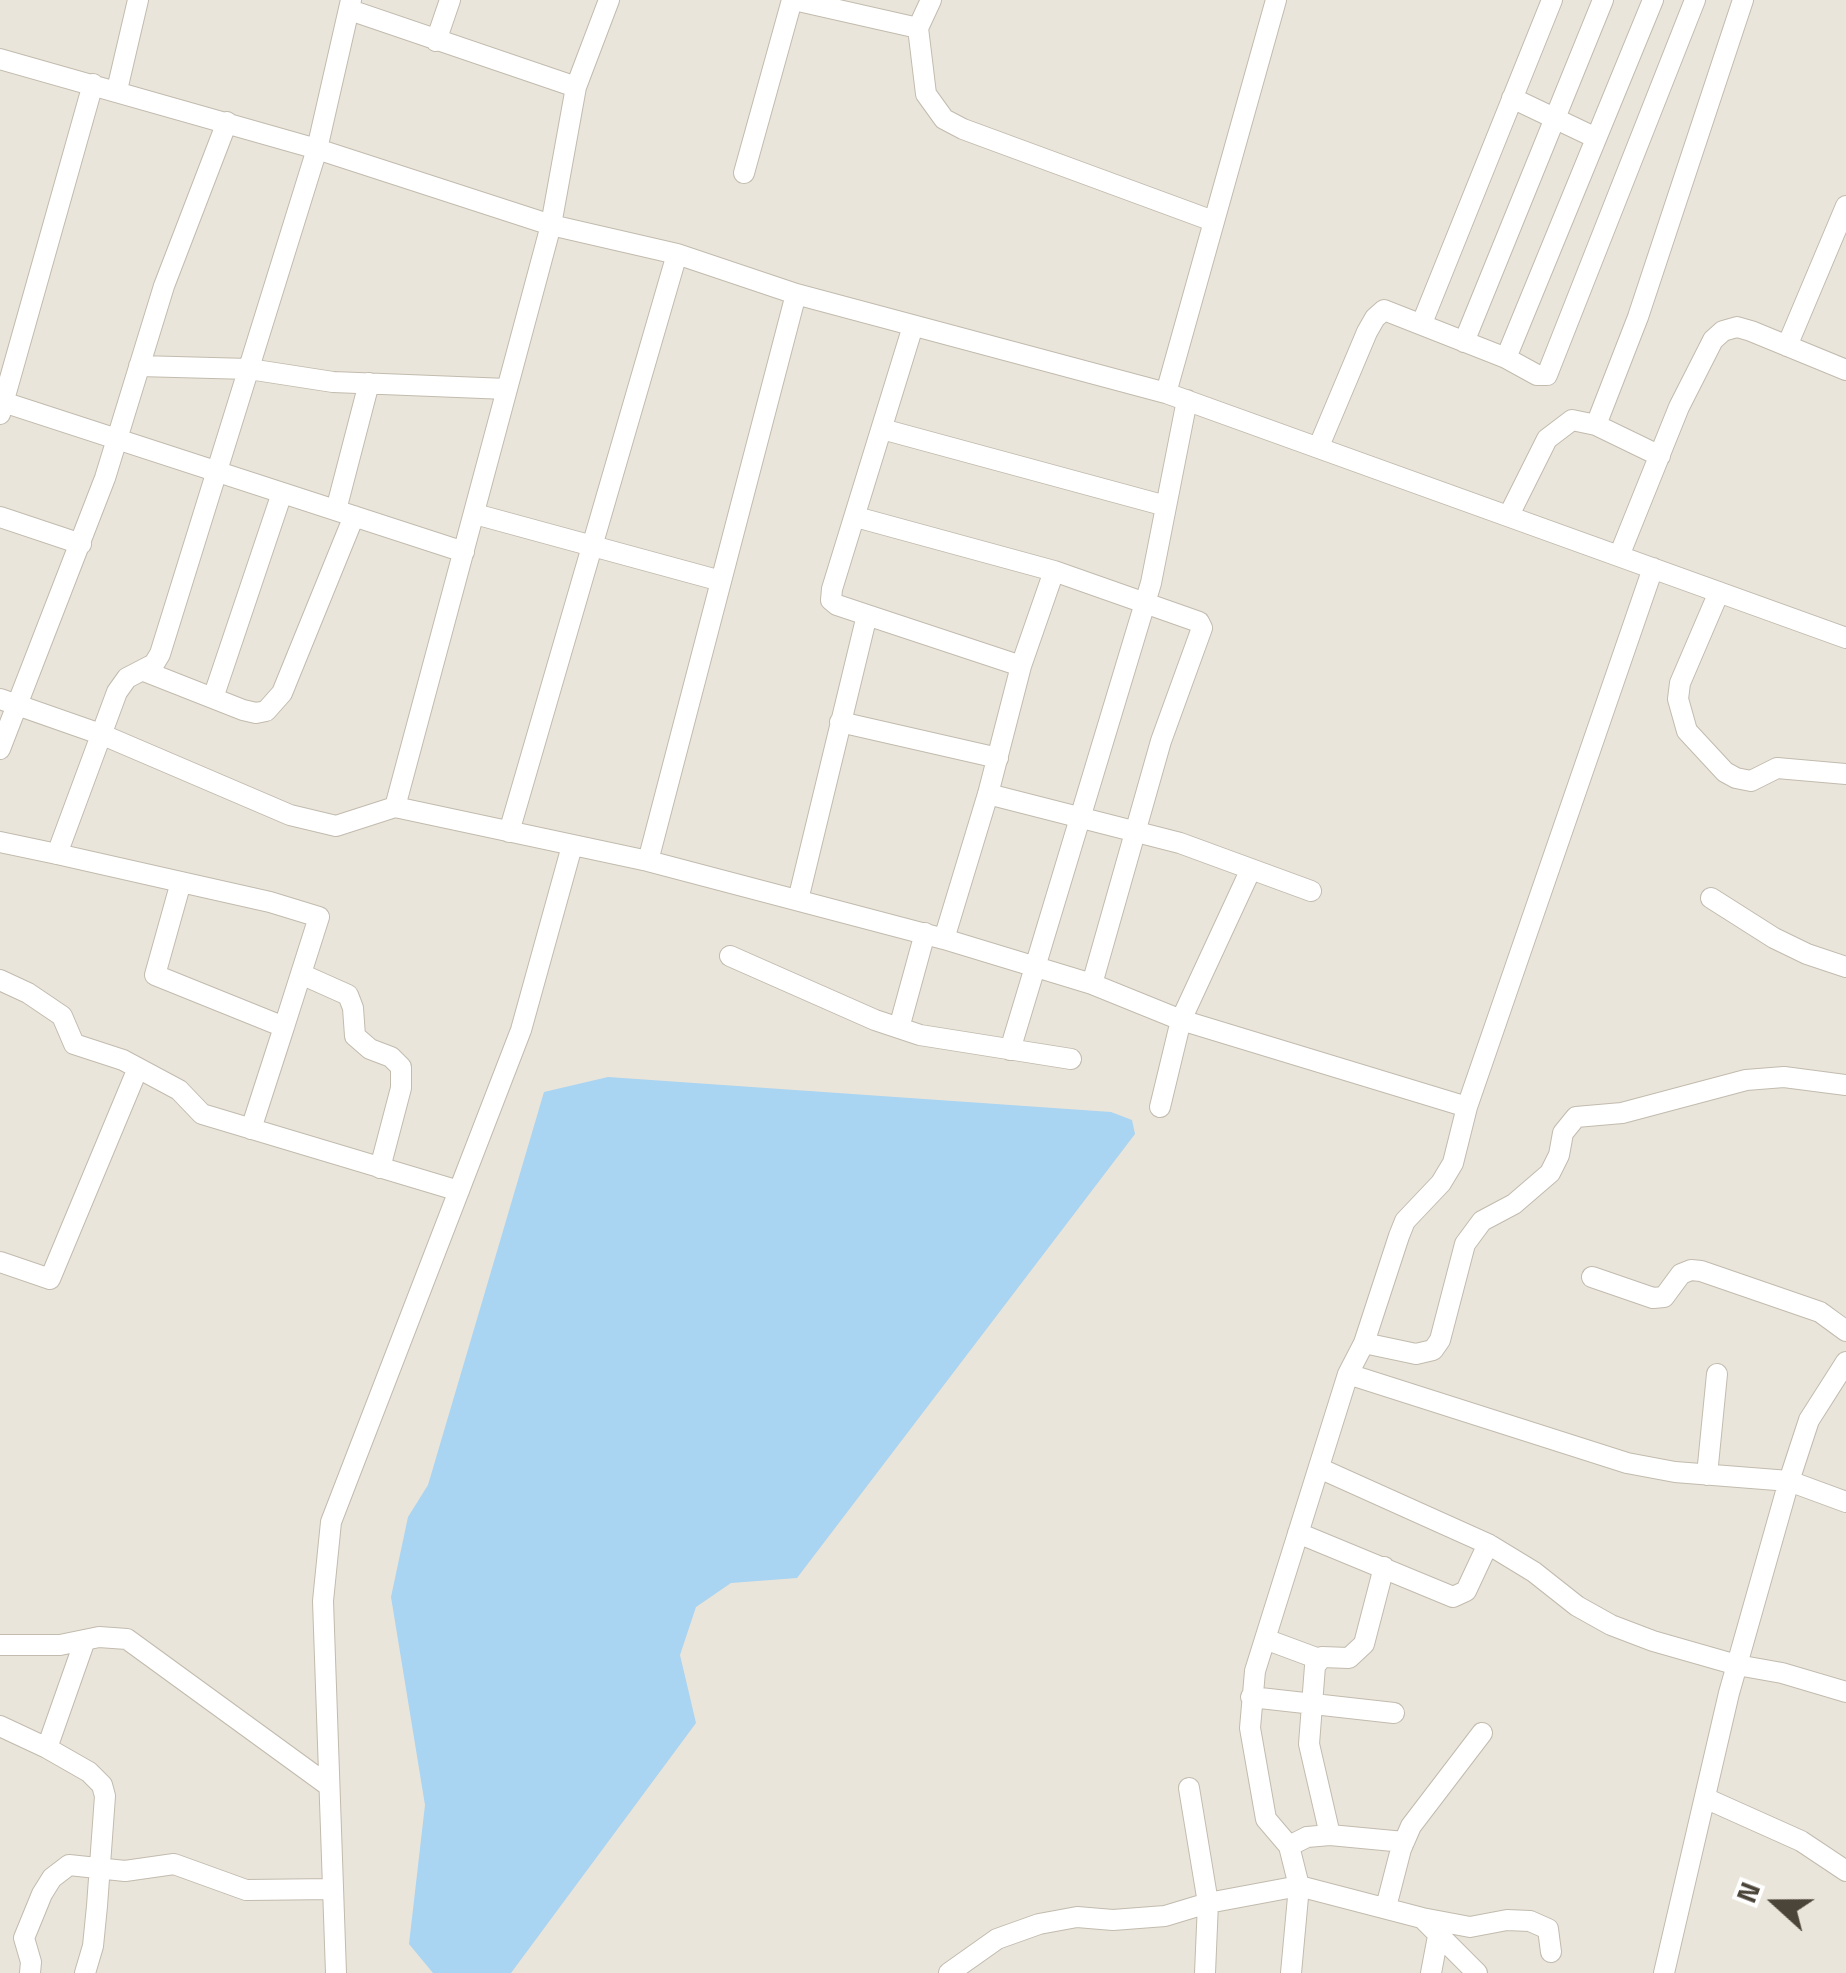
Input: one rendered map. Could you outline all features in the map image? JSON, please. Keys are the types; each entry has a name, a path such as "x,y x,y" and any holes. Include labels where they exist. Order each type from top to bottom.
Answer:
{"street":[{"path":"117,90 138,0"},
{"path":"436,42 450,0"},
{"path":"395,807 551,225 576,87 609,0"},
{"path":"744,173 793,0 918,28"},
{"path":"931,0 918,28 926,94 944,119 1213,221"},
{"path":"1166,392 1276,0"},
{"path":"1422,323 1552,0"},
{"path":"1464,342 1602,0"},
{"path":"1506,358 1653,0"},
{"path":"1319,446 1374,318 1384,310 1547,375 1696,0"},
{"path":"1596,424 1638,317 1743,0"},
{"path":"57,854 118,692 127,678 154,664 160,654 317,149 350,5 436,42 576,87"},
{"path":"0,59 317,149 551,225 677,254 796,294 1166,392 1846,638"},
{"path":"93,84 2,408 116,439 464,552"},
{"path":"1512,98 1596,138"},
{"path":"0,749 9,702 81,544 164,286 227,122"},
{"path":"1787,346 1846,206"},
{"path":"509,832 677,254"},
{"path":"648,861 796,294"},
{"path":"913,326 831,600 1021,666"},
{"path":"0,327 23,334"},
{"path":"1619,556 1679,407 1713,340 1737,327 1846,370"},
{"path":"139,366 250,369 333,382 508,389"},
{"path":"144,671 256,713 275,704 345,513 369,383"},
{"path":"1010,1050 1151,582 1187,400"},
{"path":"1509,516 1547,439 1572,420 1596,424 1660,456"},
{"path":"882,430 1166,506"},
{"path":"213,698 282,492"},
{"path":"474,514 721,581"},
{"path":"856,517 1054,570 1199,622 1202,628 1162,741 1092,984"},
{"path":"0,518 81,544"},
{"path":"1291,1973 1299,1886 1289,1846 1266,1819 1250,1728 1251,1698 1265,1639 1348,1374 1364,1343 1405,1221 1447,1176 1653,568"},
{"path":"899,1028 988,794 1021,666 1054,570"},
{"path":"1720,592 1680,684 1678,699 1688,731 1725,772 1736,778 1751,782 1777,768 1846,774"},
{"path":"798,900 866,615"},
{"path":"9,702 103,735 290,815 336,826 395,807 648,861 934,936 1092,984 1182,1020 1467,1108"},
{"path":"840,722 998,758"},
{"path":"988,794 1136,832 1311,891"},
{"path":"0,842 270,902 320,917 250,1128"},
{"path":"336,1973 323,1601 331,1522 521,1030 572,846"},
{"path":"1160,1107 1182,1020 1252,869"},
{"path":"182,882 156,975 284,1027"},
{"path":"1711,898 1774,938 1846,967"},
{"path":"730,956 899,1028 963,1044 1071,1059"},
{"path":"302,974 348,995 355,1036 401,1067 401,1088 380,1168"},
{"path":"0,980 62,1016 74,1044 138,1068 179,1090 202,1114 458,1192"},
{"path":"0,1262 50,1279 138,1068"},
{"path":"1364,1343 1416,1354 1432,1350 1440,1340 1465,1244 1482,1222 1514,1204 1550,1174 1564,1134 1576,1117 1622,1113 1746,1080 1784,1077 1846,1085"},
{"path":"1592,1277 1653,1298 1664,1297 1681,1274 1701,1271 1820,1312 1846,1331"},
{"path":"1664,1973 1737,1665 1789,1481 1809,1420 1846,1362"},
{"path":"1348,1374 1586,1452 1675,1472 1789,1481 1846,1502"},
{"path":"1707,1475 1717,1374"},
{"path":"1318,1468 1488,1544 1611,1625 1737,1665 1782,1673 1846,1692"},
{"path":"1298,1533 1453,1597 1461,1595 1470,1584 1488,1544"},
{"path":"1265,1639 1319,1659 1349,1658 1364,1644 1384,1567"},
{"path":"0,1645 60,1645 122,1638 329,1786"},
{"path":"47,1748 84,1640"},
{"path":"1319,1659 1310,1704 1309,1744 1330,1835"},
{"path":"1251,1698 1394,1713"},
{"path":"0,1726 89,1772 102,1785 105,1796 93,1946 85,1973"},
{"path":"1386,1907 1404,1842 1424,1806 1482,1733"},
{"path":"1189,1788 1208,1902 1205,1973"},
{"path":"1705,1798 1801,1840 1846,1871"},
{"path":"1289,1846 1307,1836 1330,1835 1404,1842"},
{"path":"30,1973 24,1938 52,1878 69,1865 124,1871 174,1864 246,1890 333,1889"},
{"path":"949,1973 998,1940 1039,1924 1076,1917 1135,1920 1165,1916 1208,1902 1299,1886 1470,1927 1507,1920 1530,1921 1548,1929 1552,1952"},
{"path":"1422,1918 1477,1973"},
{"path":"1431,1973 1438,1936"}],"shaded area":[{"path":"0,0 1846,0 1846,1973 0,1973"}],"water":[{"path":"608,1077 1111,1112 1132,1120 1135,1134 797,1578 731,1583 696,1607 680,1655 696,1723 511,1973 433,1973 409,1944 425,1805 391,1597 408,1517 428,1485 544,1092"}]}
